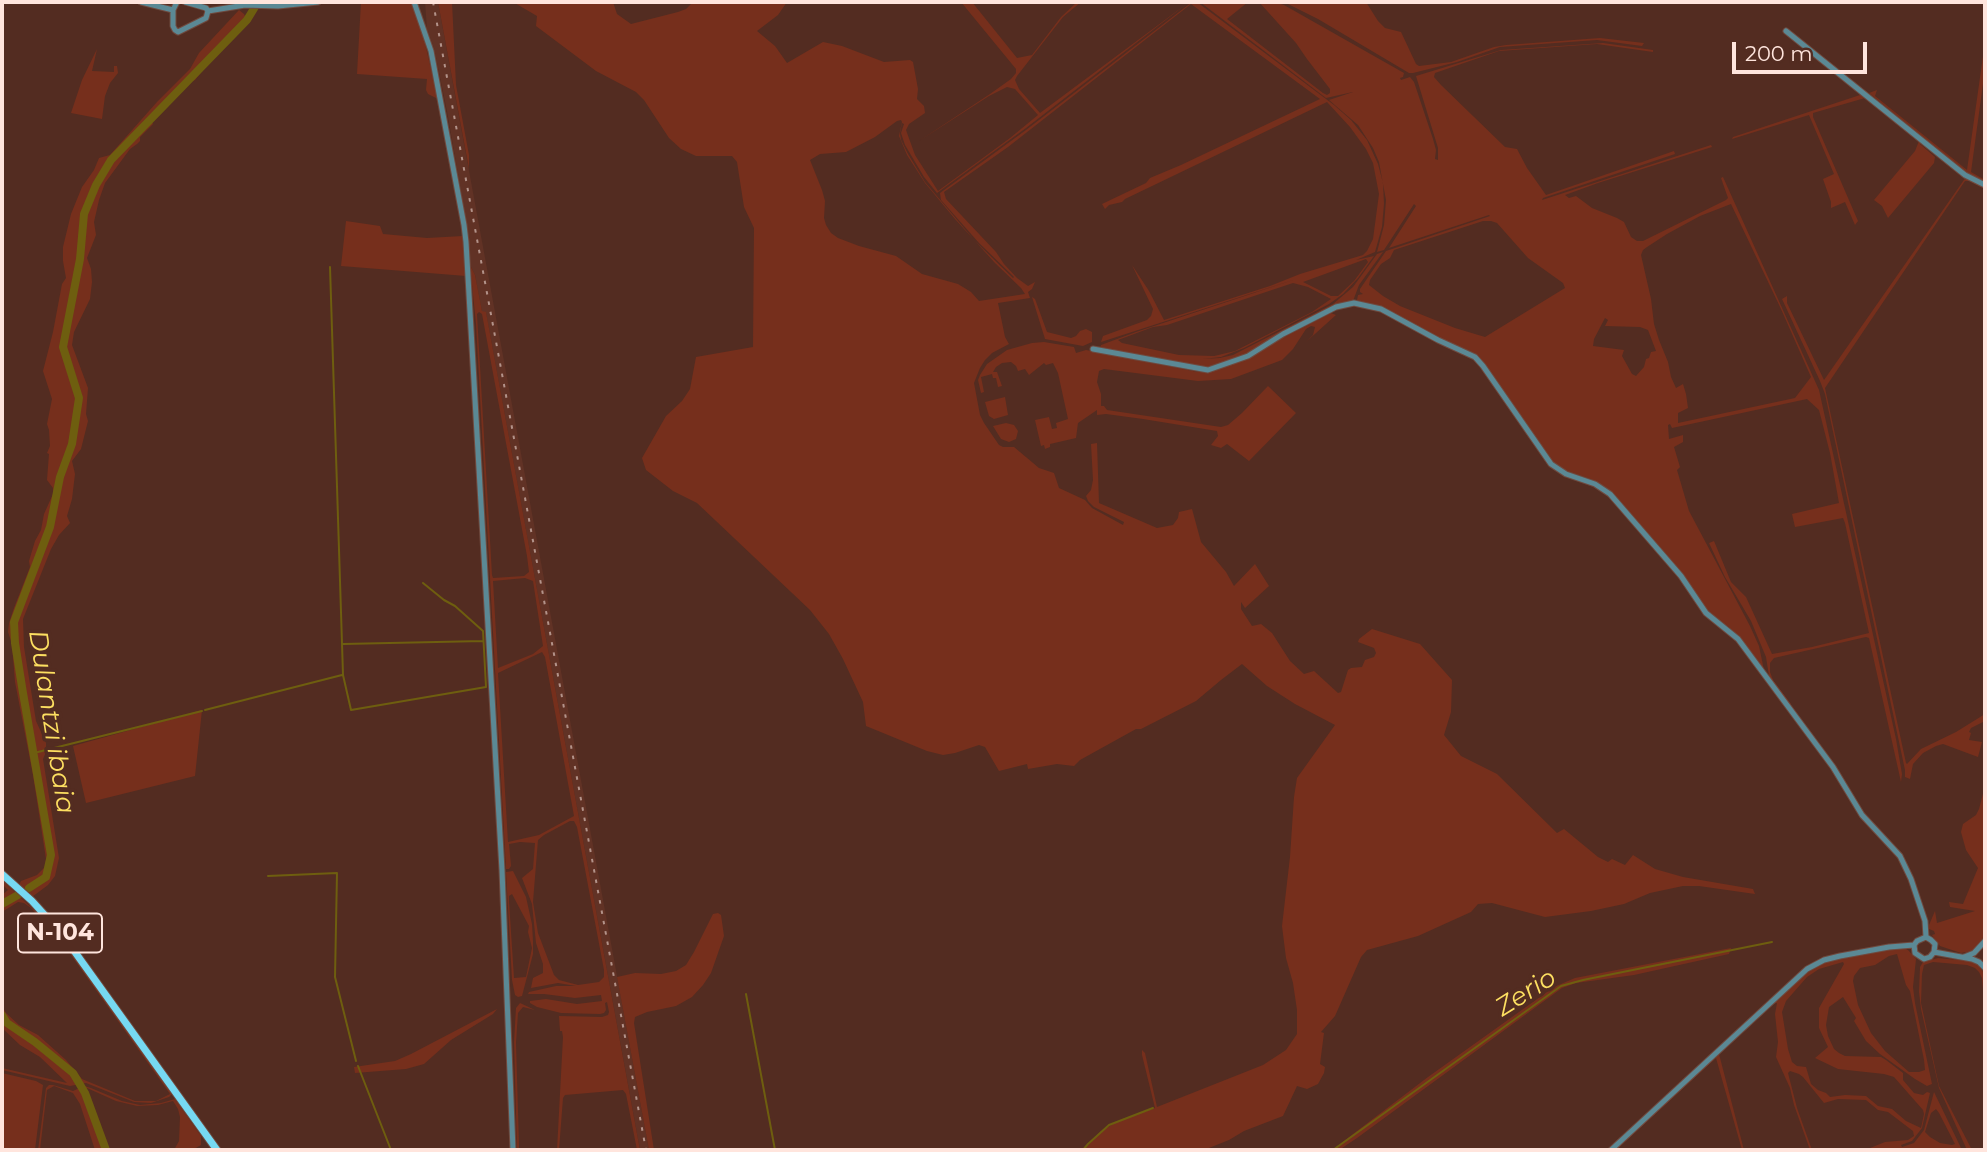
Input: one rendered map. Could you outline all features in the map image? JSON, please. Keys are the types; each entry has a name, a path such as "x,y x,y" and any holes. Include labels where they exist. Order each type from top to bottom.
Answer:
{"main road":[{"name":"N-104","path":"2,874 44,914 78,955 217,1150"}],"street":[{"path":"141,2 173,9"},
{"path":"177,2 173,9 173,26 178,32 206,18 208,11"},
{"path":"185,2 208,11 245,5 278,6 318,2"},
{"path":"414,2 431,51 465,233 503,883 513,1150"},
{"path":"1786,31 1965,175 1985,185"},
{"path":"1094,349 1208,370 1248,356 1283,334 1336,307 1354,303 1386,311 1475,357 1551,464 1566,474 1595,484 1610,494 1681,576 1706,613 1738,639 1833,767 1862,815 1900,856 1925,921 1926,937"},
{"path":"1611,1150 1807,968 1839,956 1914,945 1919,939 1926,937"},
{"path":"1914,945 1915,953 1920,958 1930,957 1935,947 1926,937"},
{"path":"1964,957 1977,951 1985,942"},
{"path":"1977,951 1985,952"},
{"path":"1934,952 1982,961 1985,968"}],"shaded area":[{"path":"361,2 411,2 421,26 438,99 428,94 427,79 357,74"},
{"path":"425,2 438,2 649,1150 640,1150 486,313 482,312 475,275 470,265 468,231 447,111 434,48 427,29"},
{"path":"438,2 452,2 456,85 469,155 469,169"},
{"path":"513,2 613,2 617,14 631,24 678,12 693,2 787,2 778,15 757,31 775,46 787,63 823,42 842,46 884,62 913,62 917,99 924,106 925,113 909,124 906,130 915,155 938,191 1038,115 1015,89 1007,87 919,141 990,94 1016,73 1016,69 961,2 972,2 1017,58 1032,55 1061,17 1077,2 1081,2 1063,17 1015,80 1019,89 1040,113 1189,2 1026,128 937,193 905,145 901,133 902,123 900,133 901,140 925,182 975,241 1013,278 941,200 940,193 1026,130 1192,2 1197,2 1351,120 1367,140 1378,164 1383,183 1384,204 1382,227 1375,252 1356,260 1374,256 1358,278 1343,294 1329,304 1244,348 1221,357 1203,359 1220,358 1233,355 1333,304 1353,287 1377,254 1383,252 1359,285 1353,301 1339,304 1246,354 1209,368 1100,348 1101,345 1136,332 1296,279 1101,342 1103,336 1147,320 1151,316 1153,309 1132,265 1164,320 1363,255 1373,239 1379,194 1373,163 1350,127 1327,102 1105,209 1102,204 1146,183 1150,178 1320,99 1191,4 1008,147 944,192 946,199 1017,278 1028,286 1035,282 1028,292 1030,298 998,303 1009,344 985,360 974,383 984,423 999,445 1014,447 1039,468 1054,473 1059,488 1085,500 1092,508 1123,525 1124,522 1094,507 1086,496 1091,490 1093,480 1091,444 1097,443 1099,503 1157,528 1173,525 1179,512 1192,509 1201,542 1234,586 1255,564 1269,586 1245,608 1241,602 1241,609 1252,626 1261,624 1272,633 1290,661 1304,674 1314,671 1338,693 1341,692 1348,670 1362,667 1365,660 1374,657 1374,648 1358,642 1372,629 1420,644 1452,680 1451,712 1444,735 1461,756 1497,774 1557,833 1564,829 1608,862 1612,859 1625,865 1633,855 1655,869 1683,877 1753,889 1755,894 1683,886 1650,893 1624,904 1545,917 1492,903 1478,904 1471,912 1418,936 1367,950 1361,957 1335,1016 1321,1032 1324,1033 1320,1064 1325,1067 1324,1073 1318,1084 1307,1089 1297,1086 1283,1116 1204,1150 1084,1150 1100,1132 1118,1121 1155,1108 1142,1050 1145,1053 1157,1107 1263,1065 1286,1050 1297,1034 1297,1010 1282,926 1294,797 1297,778 1335,725 1267,686 1242,664 1196,701 1141,729 1136,729 1074,766 1057,764 1028,769 1027,764 999,771 985,747 979,745 943,755 866,726 863,702 843,659 829,634 810,610 697,503 673,491 646,470 642,458 666,416 690,389 696,357 753,347 754,228 744,207 737,162 732,156 696,156 681,149 669,138 636,92 596,71 536,26 537,16","holes":["901,120 899,136 907,155 925,183 1025,294 979,301 958,284 922,274 896,256 838,238 826,225 825,201 810,160 820,154 846,152","1366,259 1368,262 1354,281 1338,296 1331,296 1303,282","1293,283 1308,287 1331,299 1312,312 1235,351 1214,356 1179,355 1118,340"]},
{"path":"1200,2 1248,2 1227,19 1327,95 1330,89 1296,43 1259,2 1284,5 1404,73 1401,80 1410,77 1414,82 1436,150 1435,159 1438,160 1438,148 1416,76 1501,50 1603,43 1653,50 1597,44 1499,51 1435,73 1434,77 1505,147 1517,149 1546,195 1674,151 1675,154 1542,200 1711,145 1712,147 1565,195 1569,198 1576,196 1592,208 1624,222 1631,237 1643,241 1726,200 1728,198 1721,178 1723,177 1819,390 1896,739 1901,782 1869,638 1774,658 1770,663 1770,672 1791,704 1788,703 1769,676 1766,657 1751,621 1709,543 1714,541 1731,582 1746,597 1772,654 1869,633 1843,518 1795,527 1792,514 1839,503 1819,410 1807,399 1672,428 1668,425 1669,439 1683,435 1683,442 1674,447 1680,467 1677,470 1689,511 1750,626 1759,646 1764,670 1729,627 1714,618 1704,607 1613,494 1591,479 1569,472 1550,461 1475,355 1385,309 1357,300 1358,295 1363,294 1360,289 1386,251 1490,216 1389,248 1416,206 1414,204 1384,250 1377,252 1384,225 1386,200 1379,162 1358,125 1329,100 1353,92 1326,98","holes":["1731,204 1811,377 1795,398 1678,423 1678,413 1688,408 1686,394 1683,384 1676,388 1659,340 1641,255 1647,247 1700,216","1483,221 1497,223 1528,258 1563,283 1565,288 1485,337 1400,306 1369,285 1381,264 1390,258 1394,250","1605,318 1608,320 1605,326 1640,327 1648,330 1656,351 1651,352 1636,376 1632,374 1622,356 1624,350 1593,346"]},
{"path":"1284,2 1366,2 1385,28 1401,32 1419,66 1451,62 1506,45 1600,38 1644,43 1642,46 1597,40 1500,47 1457,62 1409,73"},
{"path":"239,10 248,22 195,80 185,85 151,120 153,124 105,183 99,200 94,222 96,235 87,258 92,282 90,299 74,332 72,345 88,388 88,421 81,449 72,461 75,474 67,516 70,523 51,549 23,619 24,647 36,721 46,743 43,759 59,858 55,876 32,897 19,885 21,881 37,875 45,867 46,859 8,632 30,567 29,561 35,541 53,494 53,488 47,480 47,453 50,446 47,424 52,399 43,371 62,284 66,278 63,247 71,214 82,187 99,158 110,155 190,69 199,53"},
{"path":"97,49 92,71 114,72 114,66 117,66 118,73 105,96 102,119 71,113 82,80"},
{"path":"1983,56 1985,69 1971,172 1985,180 1985,183 1969,175 1869,93 1877,90 1875,96 1967,170"},
{"path":"1863,94 1922,141 1920,144 1935,157 1934,163 1888,218 1882,206 1874,200 1915,151 1919,141 1865,98 1813,113 1858,221 1855,225 1845,202 1831,208 1823,179 1834,174 1809,115 1732,139 1733,137"},
{"path":"1966,177 1985,189 1965,181 1825,388 1906,763 1921,749 1985,714 1985,721 1971,728 1969,732 1969,740 1982,742 1978,757 1943,744 1936,746 1923,753 1913,764 1910,779 1905,777 1825,394 1782,299 1787,296 1787,303 1824,380"},
{"path":"346,221 380,226 383,234 427,238 463,236 466,276 341,266"},
{"path":"470,265 475,275 482,311 486,312 640,1150 637,1150 623,1090 565,1095 557,1150 563,1037 559,1016 602,1017 609,1012 607,1002 606,1010 600,1014 561,1013 530,1003 546,999 577,1004 602,1001 601,995 575,998 528,994 556,986 576,986 558,983 531,988 533,978 543,973 543,964 536,943 532,904 522,878 533,869 535,843 509,844 511,866 506,869 476,324","holes":["477,314 482,314 527,556 529,572 524,576 493,578 492,575","525,578 533,581 543,646 533,654 498,668 493,581","542,652 545,657 574,816 539,835 508,842 498,673","570,821 574,821 577,827 604,970 604,977 599,982 578,985 559,980 554,975 538,933 533,902 538,840"]},
{"path":"1032,297 1047,332 1071,338 1086,329 1092,332 1092,342 1083,346 1045,339"},
{"path":"1331,313 1336,315 1306,342 1313,335 1315,327 1306,329 1282,360 1231,379 1198,381 1104,369 1099,371 1097,382 1101,406 1107,410 1221,427 1228,425 1242,413 1268,386 1296,413 1249,461 1227,444 1221,448 1211,445 1218,436 1217,431 1106,414 1097,415 1097,410 1078,423 1076,438 1050,444 1050,447 1045,449 1044,445 1041,446 1035,420 1049,417 1052,429 1057,428 1056,423 1068,419 1058,373 1053,363 1044,363 1029,375 1025,369 1018,371 1011,362 1002,363 993,372 997,372 1002,386 998,387 992,374 981,377 984,392 981,393 978,380 987,364 1007,350 1044,342 1074,347 1076,353 1086,350 1210,372 1247,359"},
{"path":"1005,397 1008,415 994,419 989,416 985,402"},
{"path":"1006,423 1014,425 1018,431 1016,439 1009,442 1001,439 993,426"},
{"path":"202,710 195,776 86,803 73,746"},
{"path":"1985,786 1985,928 1978,948 1961,953 1940,946 1929,925 1935,911 1937,923 1975,911 1950,907 1949,902 1963,904 1978,868 1966,850 1961,832 1963,824 1976,815"},
{"path":"513,871 526,897 532,924 533,954 522,996 518,997 515,995 512,980 506,872","holes":["512,894 529,926 532,948 526,977 514,978 509,901"]},
{"path":"2,880 36,912 64,943 172,1094 169,1097 151,1103 134,1102 86,1083 70,1086 2,1070 67,1083 40,1057 20,1045 2,1028 2,1006 19,1025 38,1035 66,1060 82,1079 135,1101 156,1101 170,1094 61,941 31,908 18,902 2,912 2,895 8,890"},
{"path":"713,914 721,915 724,936 711,973 703,985 692,997 676,1006 635,1017 654,1150 649,1150 617,977 635,973 661,974 676,971 686,965"},
{"path":"1731,948 1729,954 1634,975 1576,983 1562,988 1357,1138 1339,1150 1332,1150 1554,987 1575,978"},
{"path":"1904,948 1916,959 1913,987 1915,1003 1932,1084 1927,1086 1915,1079 1866,1041 1843,997 1829,1007 1826,1025 1828,1036 1839,1053 1845,1056 1881,1057 1903,1073 1903,1080 1914,1093 1930,1093 1922,1128 1912,1141 1901,1145 1902,1147 1914,1143 1924,1130 1934,1092 1962,1150 1865,1150 1885,1142 1908,1140 1914,1136 1913,1131 1866,1100 1838,1099 1824,1103 1803,1077 1790,1071 1788,1073 1810,1150 1790,1088 1776,1057 1777,1003 1719,1054 1744,1150 1716,1058 1613,1150 1807,970 1829,960","holes":["1897,954 1910,991 1924,1060 1925,1070 1919,1072 1909,1072 1885,1051 1871,1033 1858,1005 1853,981 1860,968 1875,965","1843,962 1844,964 1819,1008 1819,1028 1828,1047 1815,1058 1838,1069 1894,1077 1923,1110 1921,1128 1906,1121 1892,1109 1878,1106 1866,1096 1830,1097 1811,1084 1806,1067 1792,1062 1782,1012 1786,1001 1807,977 1819,969","1936,1109 1955,1144 1940,1143 1925,1132 1931,1113"]},
{"path":"1938,958 1970,961 1977,964 1985,974 1985,1064 1984,1001 1979,972 1967,965 1933,962 1924,965 1922,974 1921,1003 1939,1086 1972,1150 1967,1150 1939,1088 1921,1009 1920,967 1923,962"},
{"path":"520,1003 535,1010 523,1007 518,1013 517,1150 514,1042 516,1008"},
{"path":"497,1009 451,1040 424,1064 406,1069 355,1073 354,1067 395,1061"},
{"path":"2,1073 43,1085 35,1150 2,1150"},
{"path":"53,1085 73,1091 84,1086 140,1105 175,1099 201,1136 201,1145 192,1150 174,1150 179,1141 180,1117 173,1101 158,1105 137,1106 116,1101 87,1088 85,1090 109,1150 95,1150 80,1104 73,1093 54,1086 47,1090 38,1150 46,1088"}],"waterway":[{"name":"Dulantzi ibaia","path":"29,888 46,877 51,855 15,643 14,622 50,527 60,477 72,444 79,398 63,347 80,259 84,214 96,185 111,160 247,20 258,2"},
{"path":"330,267 343,675 351,710 486,687 483,631 423,583"},
{"path":"343,644 483,641"},
{"path":"205,710 342,675"},
{"path":"34,753 202,711"},
{"path":"268,876 337,873 335,977 356,1061"},
{"name":"Dulantzi ibaia","path":"2,904 18,895"},
{"name":"Zerio","path":"1333,1150 1561,986 1772,942"},
{"path":"746,994 775,1150"},
{"name":"Dulantzi ibaia","path":"2,1015 7,1023 73,1073 85,1093 106,1150"},
{"path":"358,1066 391,1150"},
{"path":"1083,1150 1109,1125 1153,1108"}],"railway":[{"path":"433,2 646,1150"}]}
